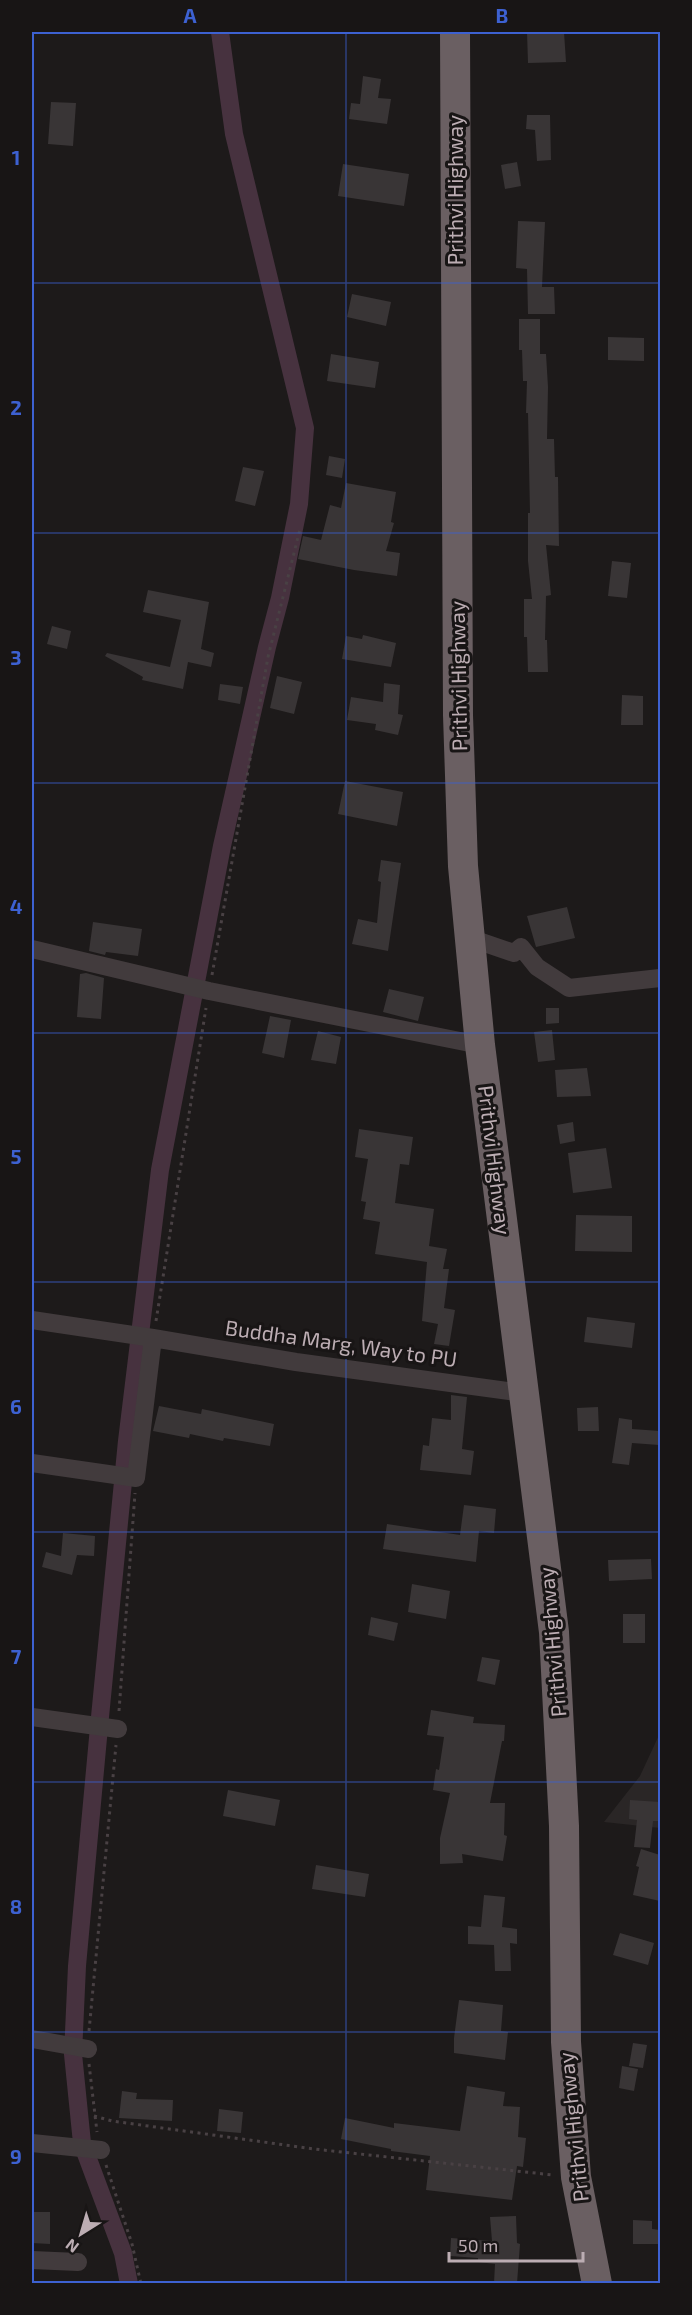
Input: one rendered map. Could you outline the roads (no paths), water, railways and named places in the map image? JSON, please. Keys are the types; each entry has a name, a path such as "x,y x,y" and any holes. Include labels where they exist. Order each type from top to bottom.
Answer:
{"highway":[{"name":"Prithvi Highway","path":"455,32 458,715 463,866 480,1045 554,1632 564,1826 566,2042 576,2177 597,2283"}],"street":[{"path":"470,938 514,953 521,947 537,968 569,988 660,978"},
{"path":"32,949 209,991 480,1045"},
{"name":"Buddha Marg, Way to PU","path":"32,1320 297,1362 523,1393"},
{"path":"32,1463 136,1478 153,1338"},
{"path":"32,1717 118,1729"},
{"path":"32,2038 88,2049"},
{"path":"32,2143 101,2150"},
{"path":"32,2260 78,2262"}],"waterway":[{"path":"129,2284 123,2253 82,2143 73,2054 77,1966 99,1727 127,1441 160,1170 222,846 280,598 299,504 305,428 234,134 220,32"}]}
